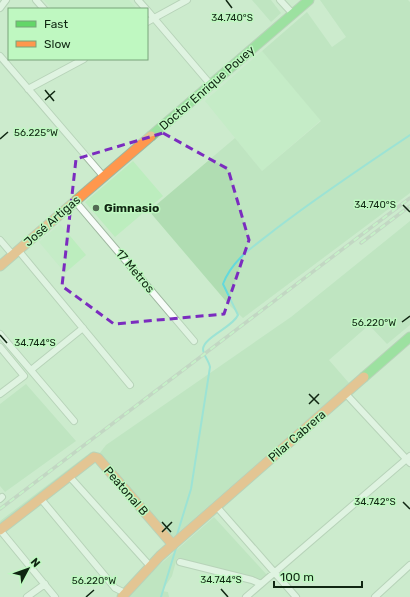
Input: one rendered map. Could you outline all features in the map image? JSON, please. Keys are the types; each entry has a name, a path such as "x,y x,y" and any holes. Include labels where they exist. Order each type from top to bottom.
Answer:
{"street":[{"path":"0,8 6,0"},
{"path":"36,0 43,8"},
{"path":"138,0 145,8"},
{"path":"148,21 187,0"},
{"path":"280,0 292,14"},
{"name":"Doctor Enrique Pouey","path":"104,177 309,0"},
{"path":"148,11 211,84"},
{"path":"0,56 104,177"},
{"path":"28,89 82,60"},
{"name":"José Artigas","path":"0,266 104,177"},
{"name":"17 Metros","path":"75,201 194,341"},
{"path":"0,240 16,253 83,328 130,384"},
{"path":"30,370 83,328"},
{"path":"0,334 74,422"},
{"name":"Pilar Cabrera","path":"124,595 150,566 173,544 410,337"},
{"path":"0,347 24,376 0,394"},
{"path":"246,597 409,459 346,394"},
{"name":"Peatonal B","path":"69,476 94,457 98,458 173,544"},
{"path":"55,597 0,530 69,476 150,566"},
{"path":"41,499 115,588 124,595"},
{"path":"217,507 296,597"},
{"path":"180,562 252,580 261,584"},
{"path":"375,597 410,565"},
{"path":"27,597 45,584"}],"highlighted area":[{"path":"163,133 228,169 249,240 224,314 114,324 62,286 76,159"}],"shaded area":[{"path":"44,0 129,0 136,8 51,8"},
{"path":"252,0 271,0 281,13 271,22"},
{"path":"320,0 408,0 410,2 410,193 243,318 230,306 149,211 235,138 262,171 321,121 262,51 307,12 332,47 346,37"},
{"path":"262,51 321,120 262,171 205,101"},
{"path":"133,161 163,196 115,237 85,202"},
{"path":"410,221 410,325 387,344 369,325 329,360 349,383 172,538 99,454 106,445 291,317"},
{"path":"60,224 86,255 65,273 39,242"},
{"path":"26,384 76,441 5,492 0,486 0,404"},
{"path":"91,452 91,455 0,526 0,521"},
{"path":"214,517 267,575 261,580 177,558 172,576 162,591 168,592 169,597 129,597 148,575"}],"waterway":[{"path":"176,538 191,489 210,367 203,349 208,340 231,324 238,315 223,284 227,275 239,259 253,246 326,192 410,135"},
{"path":"161,597 177,545"}],"railway":[{"path":"0,509 410,198"},
{"path":"361,243 410,206"}],"traffic: fast":[{"path":"151,136 309,0"},
{"path":"364,377 410,337"}],"traffic: slow":[{"path":"0,266 151,136"},
{"path":"122,597 160,556 364,377"},
{"path":"0,530 94,457 98,458 173,545"}],"place":[{"name":"Gimnasio","path":"96,208"}]}
